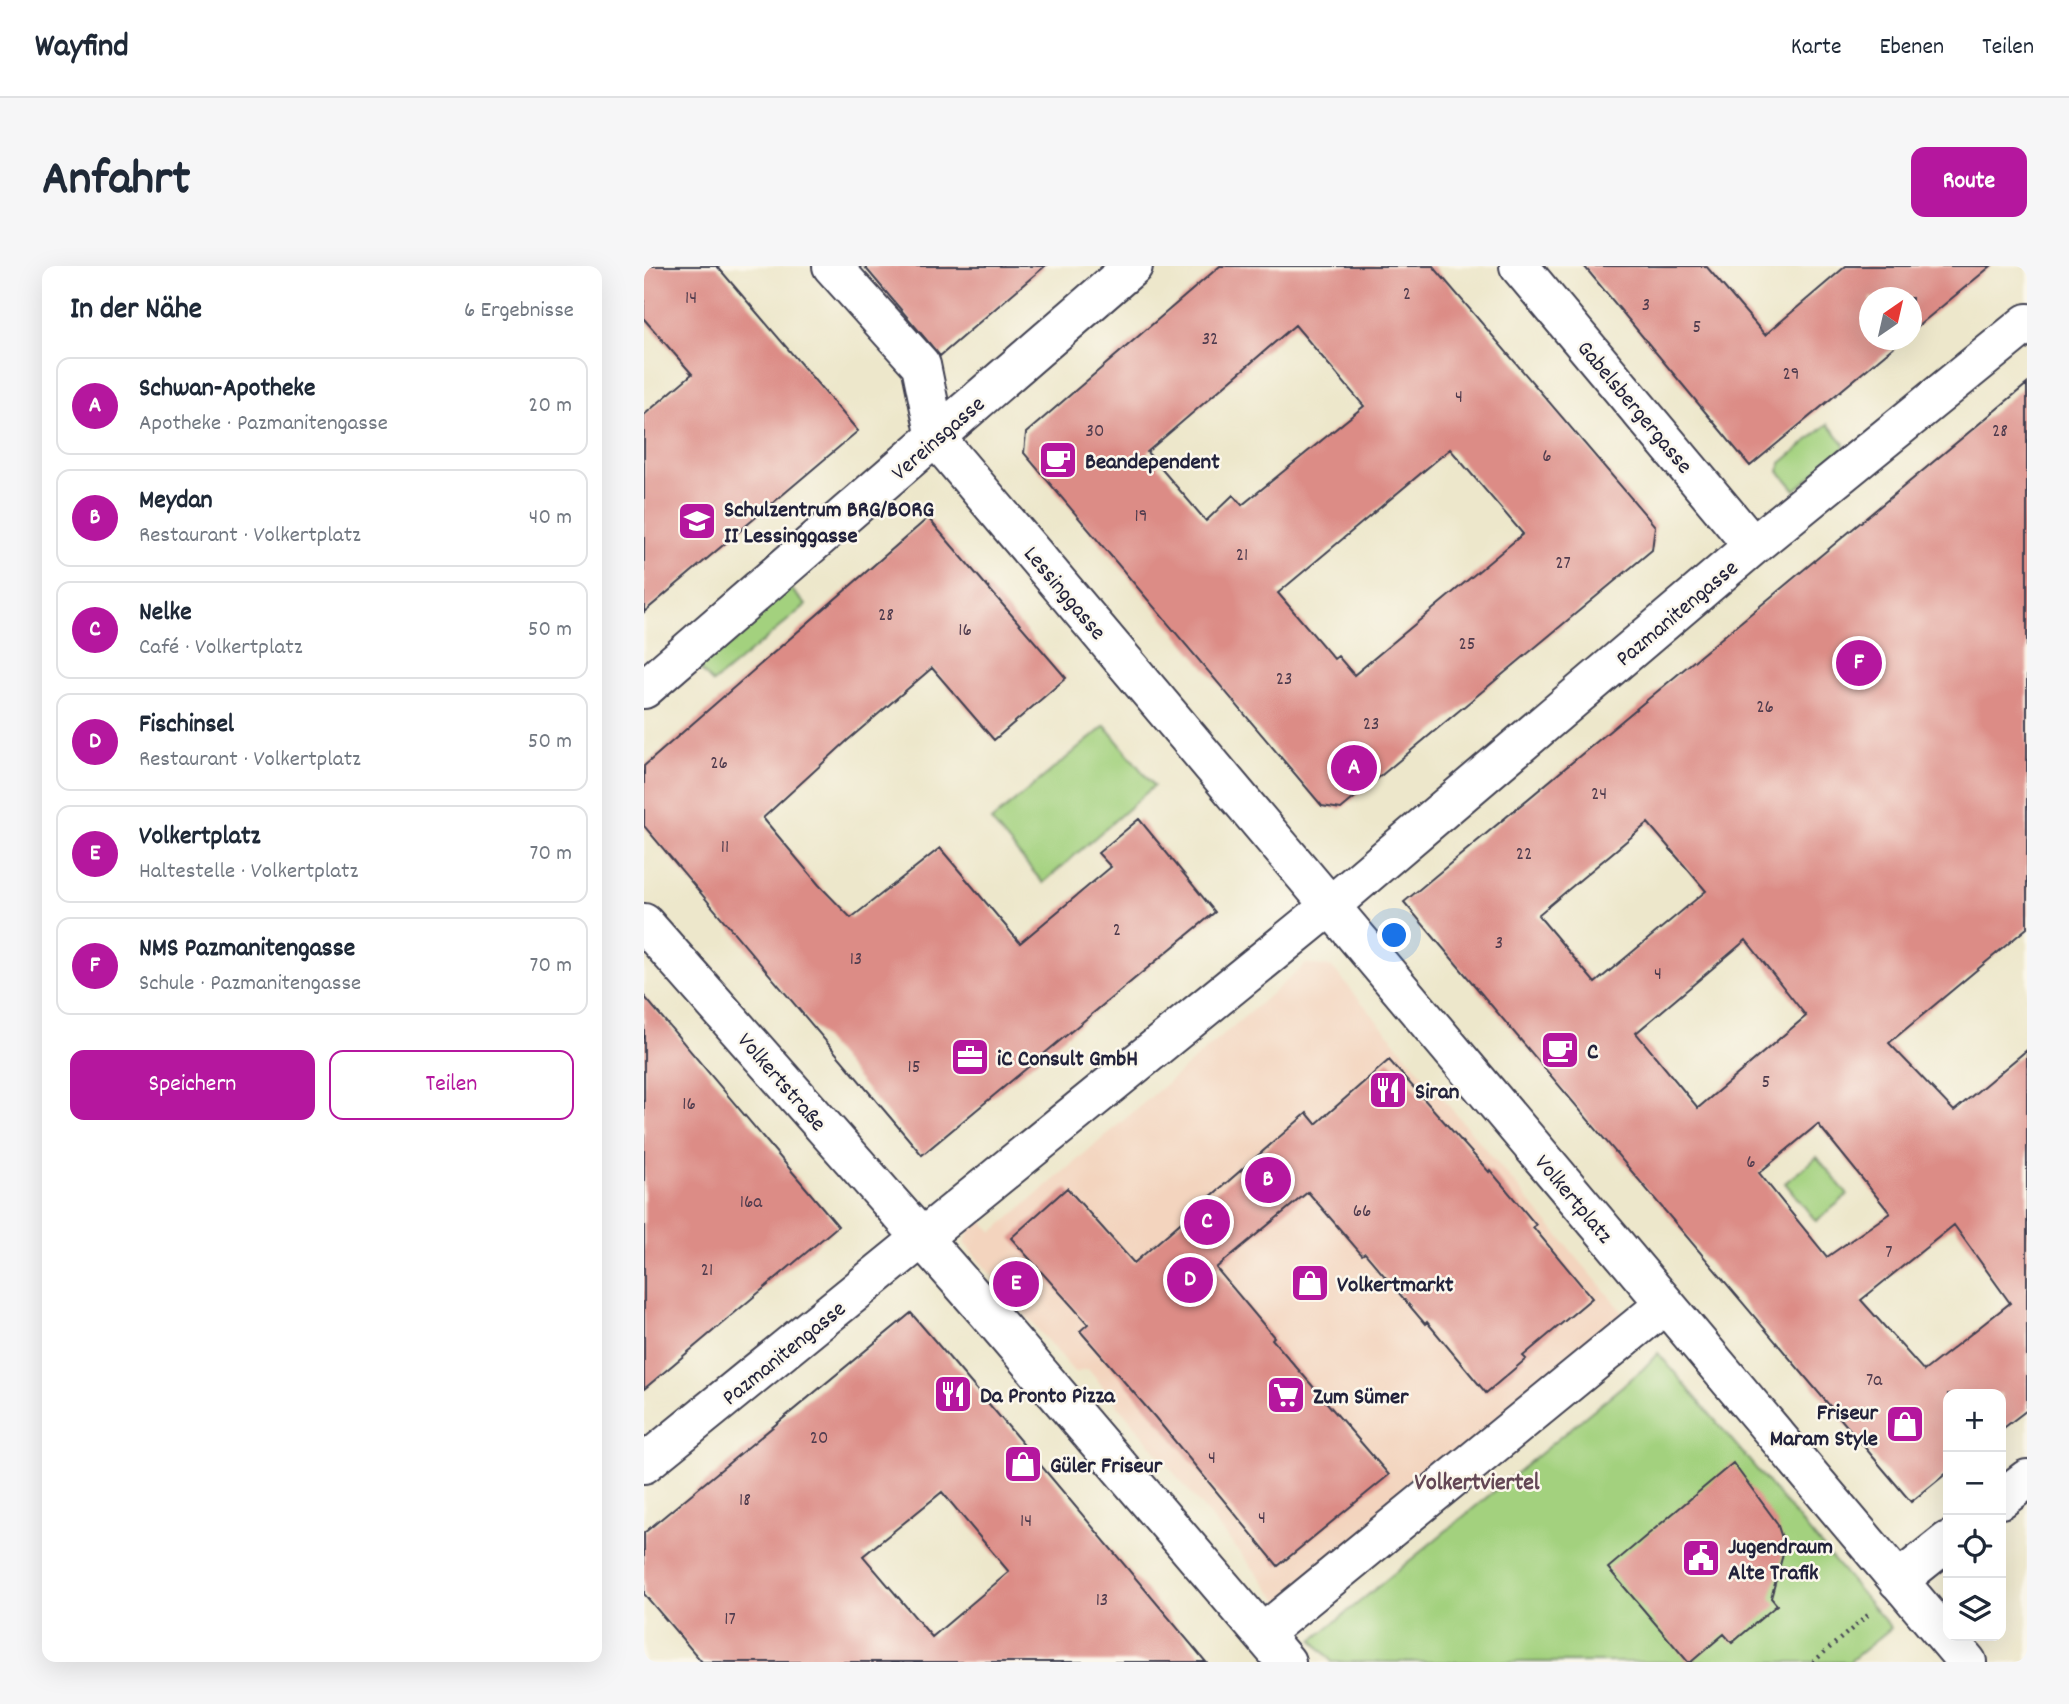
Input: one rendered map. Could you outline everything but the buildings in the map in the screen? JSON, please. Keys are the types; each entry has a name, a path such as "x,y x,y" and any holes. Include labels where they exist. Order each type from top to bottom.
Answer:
{"street":[{"name":"Lessinggasse","path":"832,266 921,365 936,438 1330,906"},
{"name":"Vereinsgasse","path":"644,689 1133,266"},
{"name":"Gabelsbergergasse","path":"1519,266 1754,546"},
{"name":"Pazmanitengasse","path":"1330,906 1754,546 2027,323"},
{"path":"1330,906 921,1240 987,1312 1274,1648 1664,1305"},
{"name":"Volkertplatz","path":"1330,906 1898,1581"},
{"name":"Volkertstraße","path":"644,923 921,1240"},
{"name":"Pazmanitengasse","path":"644,1464 921,1240"},
{"path":"2006,1495 2027,1479"},
{"path":"1943,1545 1898,1581 1967,1662"}],"path":[{"path":"1813,1662 1881,1604 1898,1581"}],"shaded area":[{"name":"Volkertmarkt","path":"1306,964 1332,967 1637,1329 1289,1612 1088,1369 1075,1373 964,1243 976,1214 993,1232","holes":["1390,1060 1475,1156 1358,1087","1307,1113 1340,1153 1270,1213 1236,1173","1490,1171 1536,1225 1505,1251 1460,1196","1067,1189 1048,1278 1011,1238","1316,1201 1407,1217 1362,1255","1253,1237 1216,1268 1274,1337 1233,1372 1138,1259","1544,1240 1592,1298 1548,1335 1501,1276","1378,1268 1467,1288 1425,1324","1478,1303 1526,1359 1486,1393","1104,1310 1102,1355 1080,1332","1283,1352 1330,1404 1288,1439","1340,1418 1389,1474 1347,1510 1298,1453"]}],"green space":[{"path":"1828,424 1844,443 1844,448 1795,490 1779,471 1781,463"},
{"path":"788,586 806,605 713,683 698,667"},
{"path":"1105,726 1154,786 1043,883 991,821"},
{"path":"1817,1157 1848,1195 1816,1221 1785,1183"},
{"path":"1658,1353 1891,1628 1849,1662 1332,1662 1313,1640 1643,1369"}],"place":[{"name":"Beandependent","path":"1058,460"},
{"name":"Schulzentrum BRG/BORG II Lessinggasse","path":"697,521"},
{"name":"NMS Pazmanitengasse","path":"1859,663"},
{"name":"Schwan-Apotheke","path":"1354,768"},
{"name":"C","path":"1560,1050"},
{"name":"iC Consult GmbH","path":"970,1057"},
{"name":"Siran","path":"1388,1090"},
{"name":"Meydan","path":"1268,1180"},
{"name":"Nelke","path":"1207,1222"},
{"name":"Fischinsel","path":"1190,1280"},
{"name":"Volkertmarkt","path":"1310,1283"},
{"name":"Volkertplatz","path":"1016,1284"},
{"name":"Da Pronto Pizza","path":"953,1394"},
{"name":"Zum Sümer","path":"1286,1395"},
{"name":"Friseur Maram Style","path":"1905,1424"},
{"name":"Güler Friseur","path":"1023,1464"},
{"name":"Jugendraum Alte Trafik","path":"1701,1558"}],"district":[{"name":"Volkertviertel","path":"1477,1481"}]}
